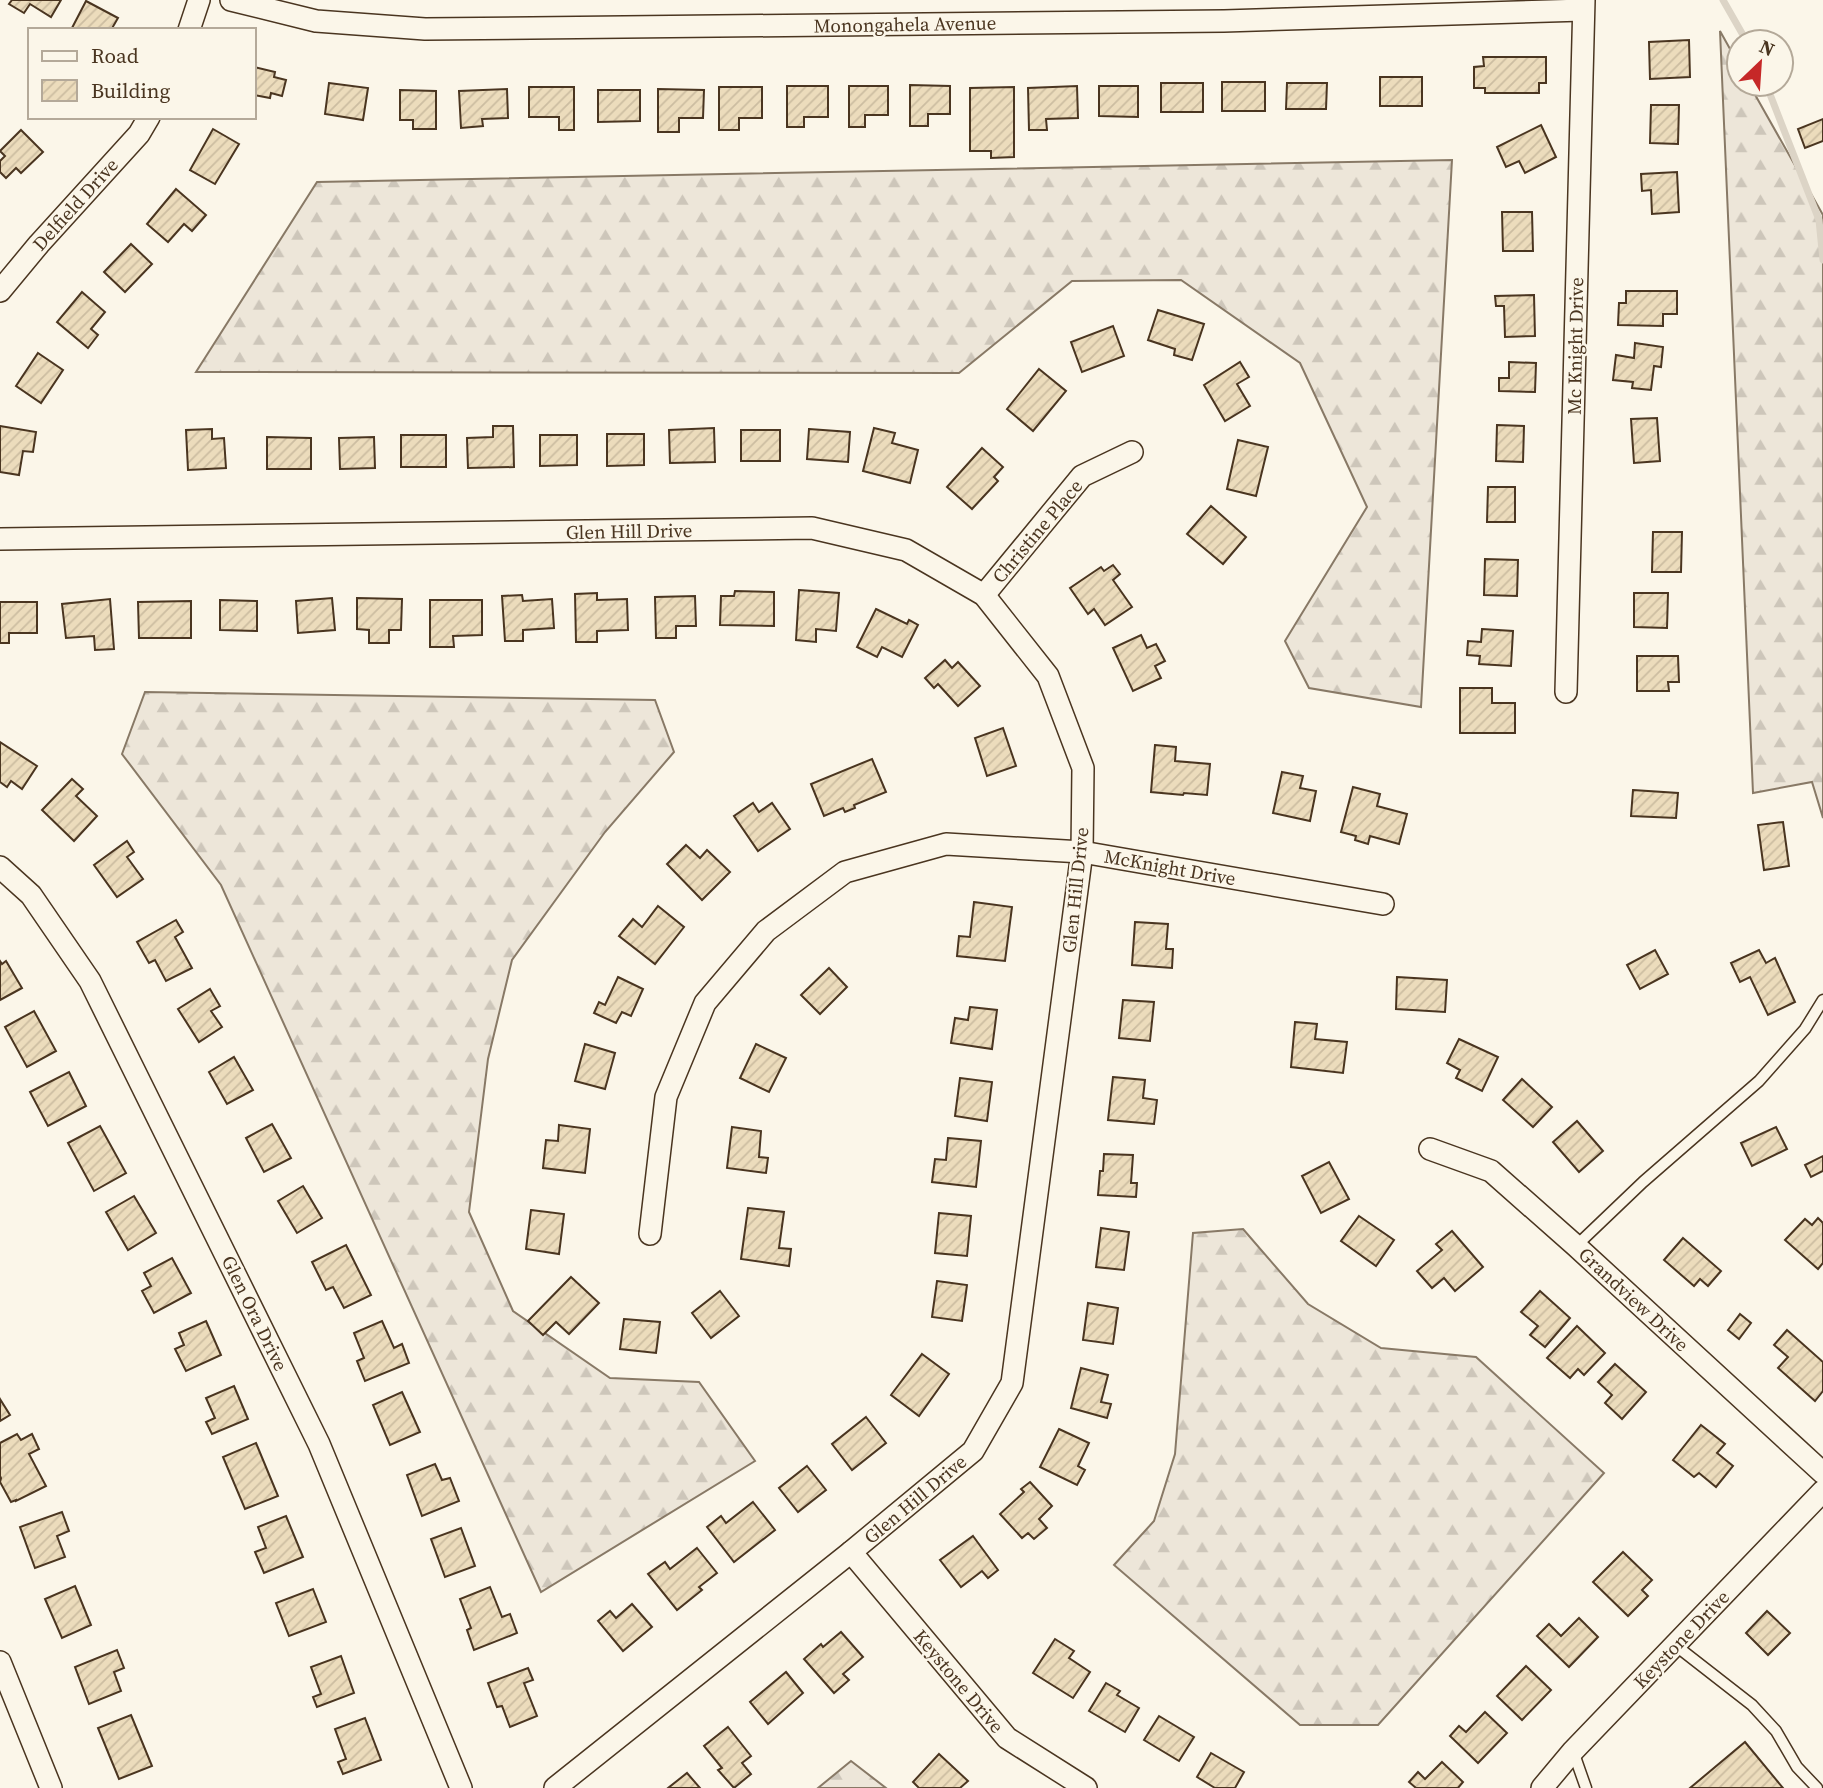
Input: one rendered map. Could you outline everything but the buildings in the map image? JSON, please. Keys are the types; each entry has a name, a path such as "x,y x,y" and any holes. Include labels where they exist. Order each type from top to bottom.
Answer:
{"street":[{"path":"190,28 199,0"},
{"name":"Monongahela Avenue","path":"231,0 316,21 425,29 1224,21 1583,5"},
{"name":"Mc Knight Drive","path":"1566,692 1583,5"},
{"name":"Delfield Drive","path":"0,290 139,134 148,119"},
{"name":"Christine Place","path":"984,595 1082,476 1132,452"},
{"name":"Glen Hill Drive","path":"0,539 812,528 906,550 984,595 1048,676 1083,768 1082,852 1012,1383 972,1451 851,1552 555,1788"},
{"name":"McKnight Drive","path":"650,1234 666,1097 705,1003 766,931 845,872 946,844 1082,852 1383,904"},
{"name":"Glen Ora Drive","path":"0,867 31,895 90,981 319,1444 461,1788"},
{"name":"Grandview Drive","path":"1430,1149 1491,1171 1823,1473"},
{"name":"Keystone Drive","path":"1542,1788 1573,1751 1823,1491"},
{"name":"Keystone Drive","path":"851,1552 1007,1738 1086,1788"},
{"path":"0,1662 51,1788"}],"lane":[{"path":"1576,1246 1643,1182 1759,1081 1805,1029 1823,1000"},
{"path":"1675,1645 1752,1705 1776,1731 1797,1767 1817,1788"},
{"path":"1573,1751 1586,1788"}],"green space":[{"path":"1720,31 1725,40 1725,98 1757,98 1823,215 1823,818 1812,782 1753,793"},
{"path":"1452,160 1421,707 1309,688 1285,641 1367,507 1300,363 1181,280 1072,281 959,373 196,372 317,182"},
{"path":"145,692 655,700 674,752 605,832 512,960 488,1059 469,1212 513,1311 610,1378 699,1382 755,1461 541,1592 221,885 122,754"},
{"path":"1243,1229 1308,1304 1381,1348 1476,1357 1604,1473 1378,1725 1300,1725 1114,1565 1154,1521 1175,1454 1193,1233"},
{"path":"851,1761 886,1788 818,1788"}],"waterway":[{"path":"1723,0 1739,28"},
{"path":"1771,98 1819,220 1823,260"}]}
